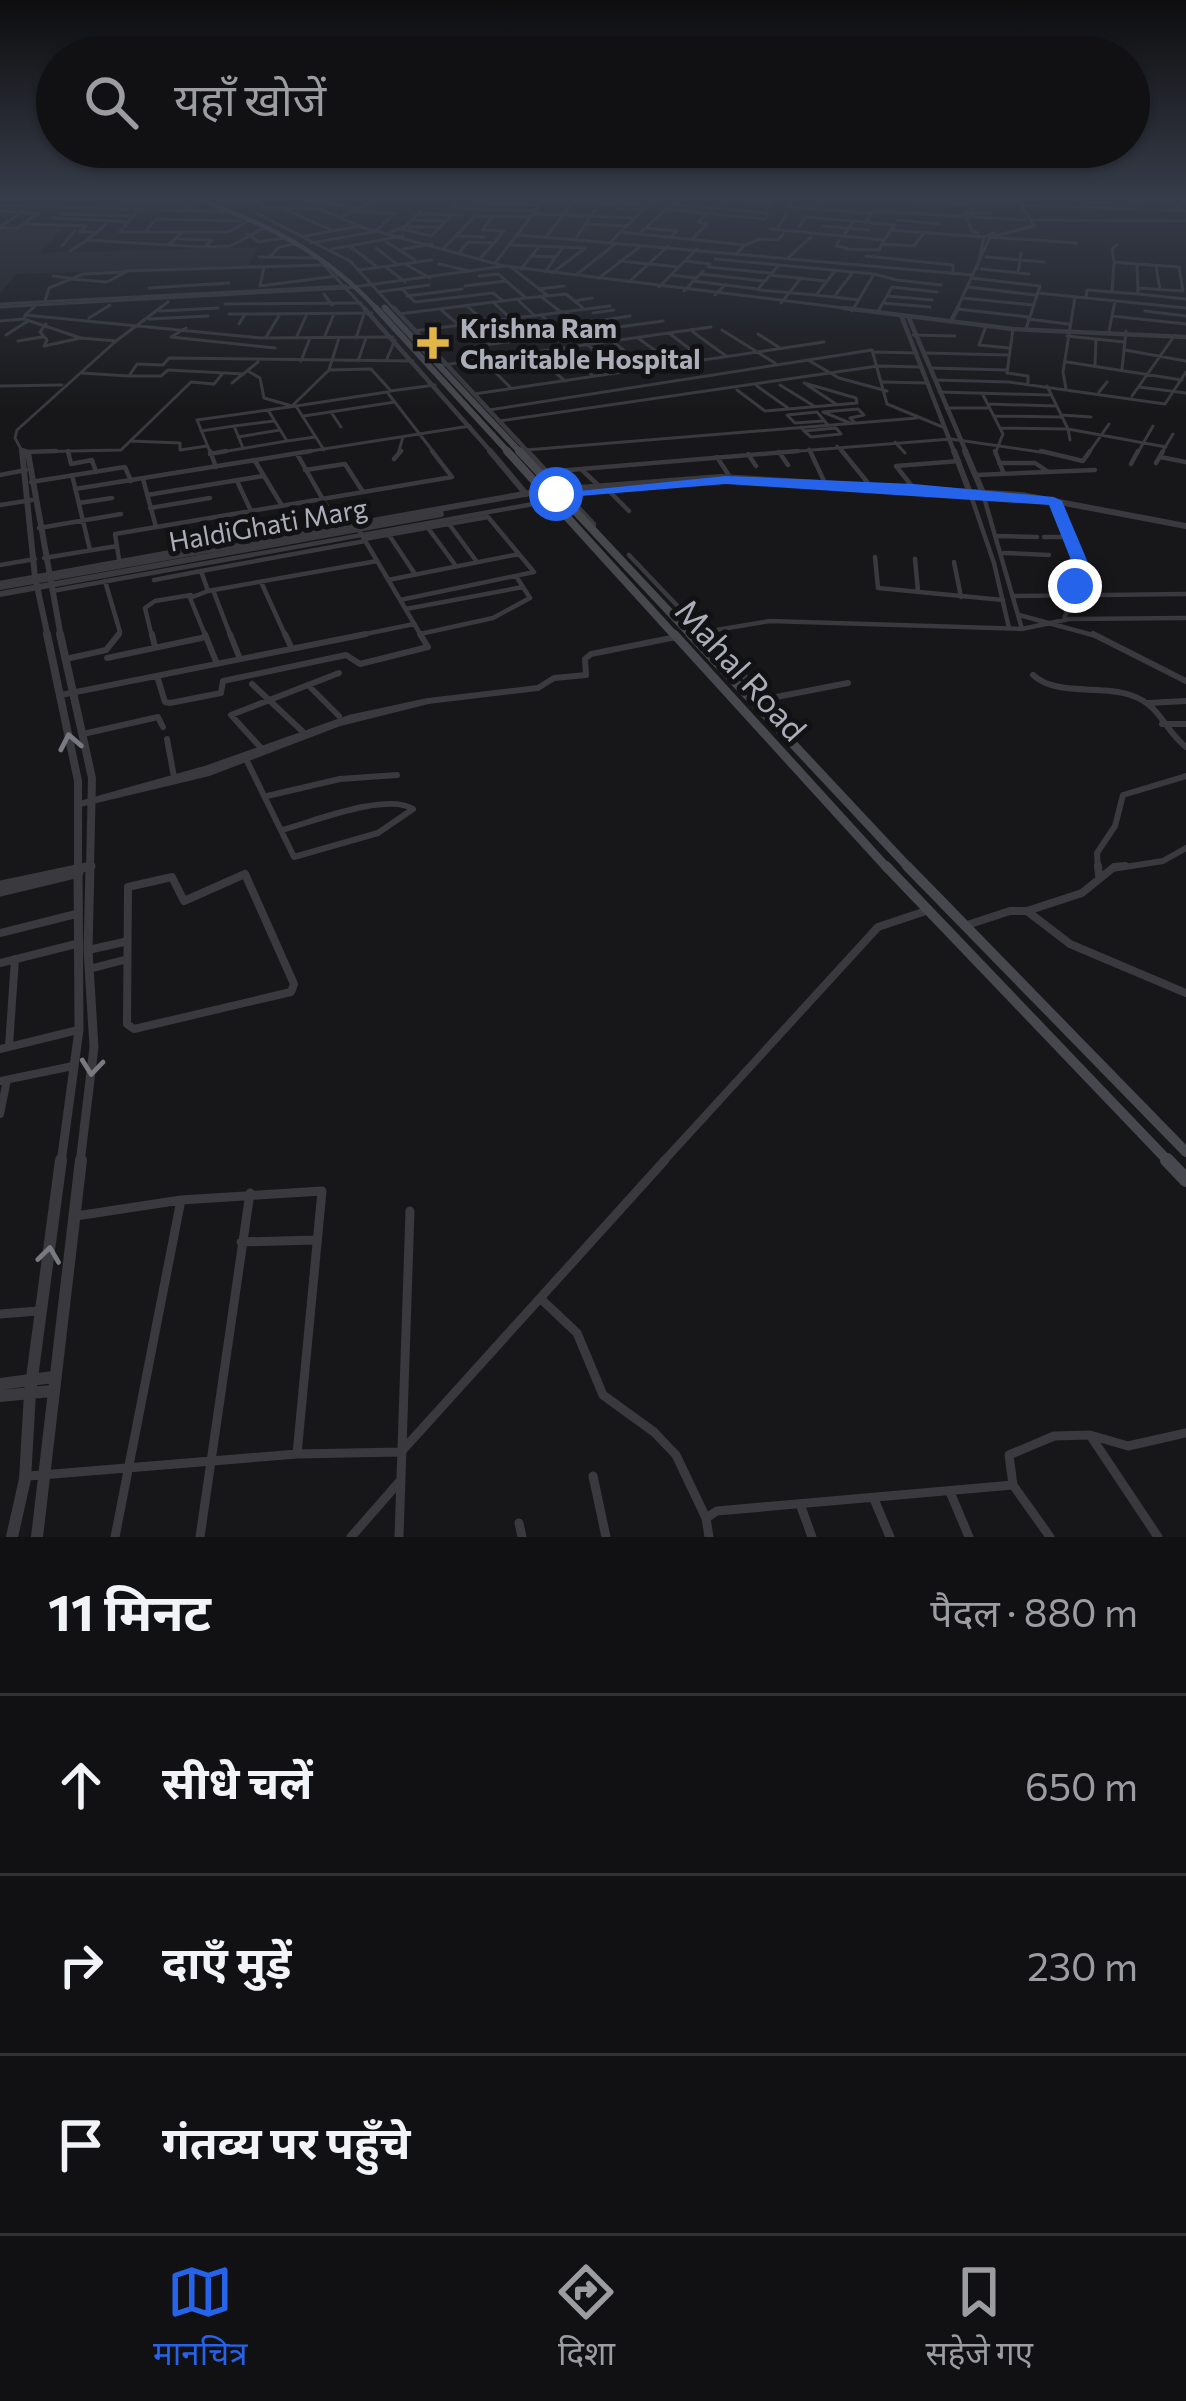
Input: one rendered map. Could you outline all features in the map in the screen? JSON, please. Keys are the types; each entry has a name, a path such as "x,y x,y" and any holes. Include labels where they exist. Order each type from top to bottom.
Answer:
{"main road":[{"name":"Mahal Road","path":"337,269 361,289 372,313 426,361 964,926 1186,1151"},
{"name":"Mahal Road","path":"341,269 442,365 676,637 927,911 1186,1180"}],"street":[{"path":"37,284 53,286 125,271 196,269"},
{"path":"200,285 206,269"},
{"path":"234,269 228,293 218,308 171,337 274,348"},
{"path":"259,288 262,269"},
{"path":"282,269 284,286"},
{"path":"328,269 399,314 526,298 564,286"},
{"path":"361,289 359,270 370,269"},
{"path":"389,269 405,282"},
{"path":"413,269 429,281"},
{"path":"446,269 454,274"},
{"path":"456,269 476,274 494,269"},
{"path":"6,335 28,314 361,289 486,269"},
{"path":"507,269 582,326"},
{"path":"521,269 986,326 1186,337"},
{"path":"548,272 553,269"},
{"path":"576,275 584,269"},
{"path":"599,278 611,269"},
{"path":"629,282 644,269"},
{"path":"658,287 677,269"},
{"path":"684,291 706,269"},
{"path":"735,269 829,281"},
{"path":"758,290 776,269"},
{"path":"781,303 807,269"},
{"path":"815,269 941,284"},
{"path":"877,314 902,269 1029,274"},
{"path":"952,269 953,274"},
{"path":"976,273 977,269"},
{"path":"951,321 979,269"},
{"path":"1018,273 1019,269"},
{"path":"1112,292 1114,269"},
{"path":"1137,269 1138,291"},
{"path":"1156,269 1160,290"},
{"path":"1086,298 1087,290 1183,291 1182,269"},
{"path":"37,1537 94,1047 89,969 76,914 80,804 24,451 15,438 17,430 66,385 169,298 178,270"},
{"path":"53,276 107,282 125,271"},
{"path":"816,295 835,271"},
{"path":"834,297 853,272"},
{"path":"976,273 1039,285 1026,329"},
{"path":"284,286 402,289 454,274 498,274 526,298"},
{"path":"852,311 874,274"},
{"path":"670,275 765,281"},
{"path":"0,321 337,276"},
{"path":"697,278 758,290 859,300"},
{"path":"715,295 733,278"},
{"path":"228,293 294,296 429,281"},
{"path":"407,296 506,281"},
{"path":"149,287 200,285 303,305 332,305 361,289"},
{"path":"45,301 53,286"},
{"path":"892,287 937,292"},
{"path":"968,287 1186,308"},
{"path":"0,308 361,289"},
{"path":"402,289 417,302 493,293 503,301"},
{"path":"1138,291 1186,299"},
{"path":"542,294 578,292"},
{"path":"324,294 332,305"},
{"path":"566,294 606,322 630,316"},
{"path":"1142,319 1149,295"},
{"path":"294,296 303,305"},
{"path":"887,296 932,300"},
{"path":"1066,389 1067,330 1075,297"},
{"path":"0,308 45,301 169,298"},
{"path":"575,301 592,298"},
{"path":"962,298 1034,305"},
{"path":"517,299 558,330"},
{"path":"1109,331 1115,301"},
{"path":"493,302 532,333"},
{"path":"883,303 930,307"},
{"path":"86,319 110,305"},
{"path":"466,305 507,337"},
{"path":"0,308 266,338 401,336 612,308"},
{"path":"156,311 218,308"},
{"path":"440,309 482,340"},
{"path":"957,309 1028,318 1096,339 1124,342"},
{"path":"65,318 79,310"},
{"path":"1145,311 1186,316"},
{"path":"229,314 372,313"},
{"path":"356,338 372,313"},
{"path":"28,314 81,338"},
{"path":"239,324 244,314"},
{"path":"266,338 280,314"},
{"path":"296,338 307,314"},
{"path":"324,338 334,314"},
{"path":"399,314 401,336 413,362 526,494"},
{"path":"145,319 208,316"},
{"path":"904,316 986,536 1009,629"},
{"path":"1112,316 1186,324"},
{"path":"511,389 470,347 663,321"},
{"path":"46,324 40,329 47,346 81,338 116,340"},
{"path":"986,326 980,345 1009,352"},
{"path":"442,365 711,327"},
{"path":"1007,370 1013,328"},
{"path":"722,329 778,365"},
{"path":"690,330 727,356"},
{"path":"1122,369 1126,332"},
{"path":"206,342 221,333"},
{"path":"573,333 621,372"},
{"path":"669,333 704,360"},
{"path":"758,334 781,348"},
{"path":"913,335 956,336"},
{"path":"1131,398 1174,335"},
{"path":"401,336 474,394 546,472 553,493 730,477 969,492"},
{"path":"386,361 401,336"},
{"path":"18,341 42,337"},
{"path":"268,361 280,338"},
{"path":"301,361 310,338"},
{"path":"294,406 329,370 340,338"},
{"path":"358,361 366,338"},
{"path":"637,338 674,364"},
{"path":"1095,365 1096,339"},
{"path":"612,341 647,368"},
{"path":"474,394 824,342"},
{"path":"562,348 593,376"},
{"path":"1125,350 1186,361"},
{"path":"532,352 566,381"},
{"path":"489,410 873,352 1009,352"},
{"path":"873,352 887,404 947,429"},
{"path":"129,376 136,364 163,365 169,358 426,361"},
{"path":"808,360 832,374 886,391"},
{"path":"232,383 258,362"},
{"path":"1067,362 1184,380"},
{"path":"499,421 802,381 878,366 1007,370 1028,376 1028,384"},
{"path":"120,563 115,534 452,477 371,369 329,370"},
{"path":"81,373 246,372 260,378 264,398 294,406 324,450"},
{"path":"883,382 1028,384 1165,404 1186,372"},
{"path":"24,451 121,450 190,382 214,384 223,373"},
{"path":"737,390 765,411 839,406 859,400 802,381"},
{"path":"802,381 839,406"},
{"path":"931,381 983,493 1022,629"},
{"path":"1099,392 1107,382"},
{"path":"776,383 815,407"},
{"path":"0,386 66,385"},
{"path":"216,467 197,420 435,385"},
{"path":"757,386 789,409"},
{"path":"1047,386 1070,440"},
{"path":"1139,387 1186,393"},
{"path":"939,392 1051,395"},
{"path":"982,393 1000,428 994,453 1004,474"},
{"path":"302,416 395,402"},
{"path":"946,408 1057,406"},
{"path":"854,409 864,415 850,420 830,418 823,412 854,409"},
{"path":"268,410 287,441"},
{"path":"331,412 341,428"},
{"path":"814,412 826,423 795,422 787,415 814,412"},
{"path":"994,416 1091,417"},
{"path":"802,429 850,420 921,418"},
{"path":"201,431 274,421"},
{"path":"546,472 951,439 999,442 1083,461 1108,424"},
{"path":"1131,464 1153,425"},
{"path":"234,426 243,448"},
{"path":"75,489 470,426"},
{"path":"526,450 802,429 836,428 841,434 811,437 802,429"},
{"path":"1000,428 1068,429 1166,447"},
{"path":"238,437 280,430"},
{"path":"1173,434 1158,460 1186,461"},
{"path":"130,441 180,443 180,449 208,450 316,437"},
{"path":"394,460 403,449 404,437"},
{"path":"918,440 929,453"},
{"path":"895,442 905,453"},
{"path":"837,446 868,483"},
{"path":"1028,448 1031,463"},
{"path":"389,453 403,449"},
{"path":"809,449 824,481"},
{"path":"68,450 70,464 92,460 96,472"},
{"path":"778,452 788,465"},
{"path":"297,454 339,527"},
{"path":"748,454 757,466"},
{"path":"718,457 730,477"},
{"path":"255,461 281,505"},
{"path":"911,485 896,466 959,461"},
{"path":"999,463 1031,463 1049,473"},
{"path":"305,470 345,464 363,492"},
{"path":"32,482 127,467 130,481"},
{"path":"580,469 629,511"},
{"path":"0,475 27,470"},
{"path":"27,470 40,558"},
{"path":"963,473 1095,470"},
{"path":"72,476 90,550"},
{"path":"147,495 263,476"},
{"path":"142,479 156,527"},
{"path":"237,480 251,511"},
{"path":"603,487 726,480 969,492 1070,502 1186,526"},
{"path":"204,485 219,516"},
{"name":"HaldiGhati Marg","path":"0,588 553,493"},
{"name":"HaldiGhati Marg","path":"43,582 120,563 339,527 362,536 553,493"},
{"path":"79,503 112,497"},
{"path":"150,508 211,498"},
{"path":"0,504 31,499"},
{"path":"1055,500 1081,565 1060,620"},
{"path":"180,503 185,522"},
{"path":"39,528 121,514"},
{"path":"43,582 105,581 488,517 534,572 400,600"},
{"path":"448,524 476,562"},
{"path":"428,528 456,566"},
{"path":"388,535 415,574"},
{"path":"157,676 165,702 170,703 221,693 223,681 350,655 360,664 428,647 362,536"},
{"path":"154,580 362,536"},
{"path":"986,536 1068,537"},
{"path":"0,565 117,545"},
{"path":"991,553 1049,555"},
{"path":"388,580 519,554"},
{"path":"629,555 788,722"},
{"path":"875,557 878,588 1003,600"},
{"path":"915,559 918,591"},
{"path":"155,647 146,608 155,601 377,561"},
{"path":"954,562 962,597"},
{"path":"201,571 240,659"},
{"path":"420,634 493,618 530,598 516,576"},
{"path":"67,659 106,650 120,632 105,581"},
{"path":"261,581 292,649"},
{"path":"406,609 523,587"},
{"path":"191,595 217,664"},
{"path":"1014,596 1186,595"},
{"path":"1019,614 1060,620 1186,618"},
{"path":"689,634 770,621 1022,629 1060,620 1163,665 1186,681"},
{"path":"61,695 415,624"},
{"path":"107,658 206,637"},
{"path":"80,804 174,778 341,718 428,701 538,688 554,678 586,675 585,659 591,654 676,637"},
{"path":"12,1537 25,1477 31,1387 75,1065 91,866 92,801 83,734 67,659 56,642"},
{"path":"260,748 230,716 339,673"},
{"path":"1033,675 1043,684 1109,691 1156,709 1162,724 1186,747"},
{"path":"766,699 848,683"},
{"path":"252,684 303,731"},
{"path":"308,685 341,718"},
{"path":"92,801 247,760 340,723 428,701"},
{"path":"1144,704 1186,701"},
{"path":"83,734 158,717 164,727"},
{"path":"1162,724 1186,724"},
{"path":"167,739 174,778"},
{"path":"247,760 294,857 387,833 407,820 413,809 404,803 368,806 282,830"},
{"path":"267,796 340,779 397,775"},
{"path":"1099,875 1100,843 1115,826 1117,805 1124,795 1186,776"},
{"path":"964,926 1082,892 1114,867 1163,861 1186,848"},
{"path":"0,888 91,866"},
{"path":"245,874 294,989 128,1028 124,942 128,887 172,877 184,901 199,898 209,885 245,874"},
{"path":"25,1477 297,1454 401,1452 878,927 927,911"},
{"path":"1027,911 1070,944 1186,993"},
{"path":"0,933 76,914"},
{"path":"0,963 124,942"},
{"path":"15,959 4,1047 79,1030"},
{"path":"89,969 124,960"},
{"path":"0,1015 11,1012"},
{"path":"0,1114 3,1080 75,1065"},
{"path":"76,1216 181,1200 322,1191 297,1454"},
{"path":"200,1537 250,1193"},
{"path":"115,1537 181,1200"},
{"path":"399,1537 410,1211"},
{"path":"241,1242 317,1240"},
{"path":"541,1298 577,1333 603,1395 666,1441 676,1455 710,1537"},
{"path":"0,1314 42,1310"},
{"path":"0,1384 31,1387"},
{"path":"0,1396 52,1384"},
{"path":"1050,1537 1013,1485 1009,1455 1054,1436 1090,1435 1128,1446 1186,1433"},
{"path":"1090,1435 1158,1537"},
{"path":"593,1476 606,1537"},
{"path":"351,1537 400,1480"},
{"path":"706,1518 710,1512 740,1507 1013,1485"},
{"path":"950,1492 969,1537"},
{"path":"874,1499 890,1537"},
{"path":"800,1504 812,1537"}],"shaded area":[{"path":"0,269 191,269 17,274 0,293"}],"place":[{"name":"Krishna Ram Charitable Hospital","path":"433,343"}],"route":[{"path":"556,494 726,480 914,488 1054,501 1081,565 1075,586"}]}
